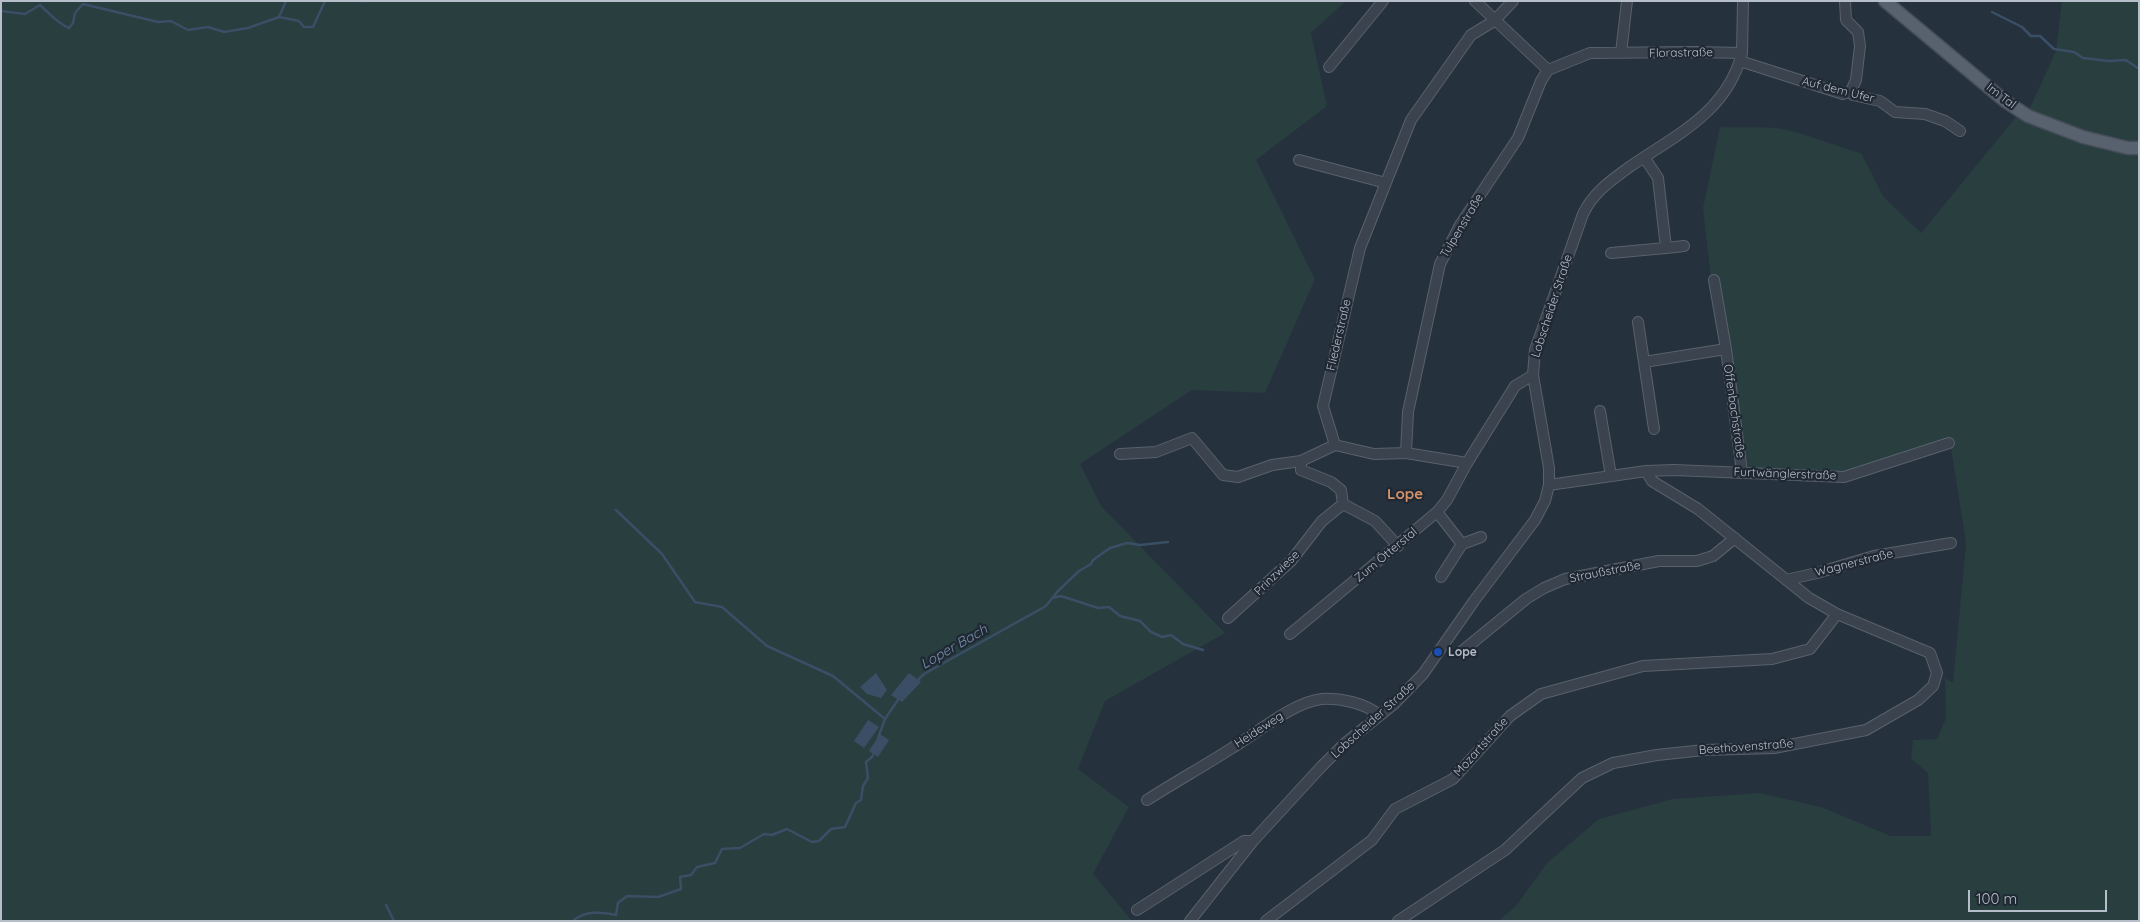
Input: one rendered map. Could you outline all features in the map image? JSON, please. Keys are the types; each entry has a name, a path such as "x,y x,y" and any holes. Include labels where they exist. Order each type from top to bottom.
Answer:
{"main road":[{"name":"Im Tal","path":"1886,1 2005,101 2028,116 2083,137 2128,148 2139,148"}],"street":[{"path":"1328,68 1383,1"},
{"path":"1475,1 1548,70"},
{"path":"1494,21 1513,1"},
{"path":"1621,53 1627,1"},
{"name":"Lobscheider Straße","path":"1190,921 1253,841 1320,767 1344,744 1379,716 1423,674 1474,601 1535,520 1545,501 1549,485 1549,468 1532,375 1536,350 1590,201 1604,185 1698,121 1713,107 1735,74 1741,57 1743,1"},
{"path":"1844,1 1846,20 1858,32 1860,46 1856,80 1851,91"},
{"name":"Fliederstraße","path":"1334,445 1323,406 1360,248 1412,120 1471,35 1494,21"},
{"name":"Florastraße","path":"1548,70 1590,53 1696,52 1741,57"},
{"name":"Auf dem Ufer","path":"1741,57 1843,94 1851,91 1853,95 1880,101 1895,112 1925,114 1945,121 1960,131"},
{"name":"Tulpenstraße","path":"1406,453 1408,412 1440,264 1460,225 1518,138 1541,81 1548,70"},
{"path":"1644,157 1658,178 1666,248"},
{"path":"1299,160 1386,183"},
{"path":"1611,253 1684,246"},
{"name":"Offenbachstraße","path":"1714,280 1726,349 1742,472"},
{"path":"1638,322 1654,429"},
{"name":"Offenbachstraße","path":"1644,362 1726,349"},
{"path":"1120,454 1156,452 1192,438 1223,475 1238,477 1272,465 1301,461 1334,445 1374,454 1406,453 1467,463 1515,386 1532,375"},
{"path":"1600,411 1611,476"},
{"name":"Furtwänglerstraße","path":"1646,471 1844,476 1949,443"},
{"path":"1301,461 1301,470 1331,482 1341,490 1343,504 1375,521 1398,546"},
{"name":"Zum Ötterstal","path":"1290,634 1437,512 1447,500 1467,463"},
{"path":"1549,485 1646,471"},
{"name":"Beethovenstraße","path":"1398,921 1505,850 1582,778 1612,763 1657,754 1704,750 1774,748 1866,730 1918,700 1934,686 1937,673 1930,653 1837,614 1809,598 1698,509 1652,481 1646,471"},
{"name":"Prinzwiese","path":"1228,618 1291,561 1322,521 1343,504"},
{"path":"1437,512 1462,544"},
{"path":"1441,577 1462,544 1480,537"},
{"name":"Straußstraße","path":"1462,652 1526,599 1544,588 1566,579 1659,561 1697,561 1713,556 1735,538"},
{"name":"Wagnerstraße","path":"1786,580 1874,556 1951,542"},
{"name":"Mozartstraße","path":"1266,921 1372,840 1395,809 1453,779 1510,716 1541,694 1643,666 1772,659 1810,649 1837,614"},
{"name":"Heideweg","path":"1147,800 1249,738 1292,709 1322,699 1346,701 1370,707 1379,716"},
{"name":"Lobscheider Straße","path":"1137,910 1244,841 1253,841"}],"green space":[{"path":"1,1 1346,1 1311,33 1327,106 1256,160 1315,279 1265,393 1192,390 1080,464 1101,506 1225,633 1105,701 1078,769 1129,807 1093,874 1132,921 1,921"},
{"path":"2062,1 2139,1 2139,142 2095,136 2029,110 2056,51"},
{"path":"2016,117 2081,144 2139,154 2139,921 1498,921 1516,906 1547,863 1599,819 1673,799 1760,793 1821,807 1891,836 1931,836 1928,773 1911,759 1913,740 1937,739 1946,718 1945,678 1953,683 1966,543 1950,442 1845,474 1748,468 1728,349 1711,279 1703,208 1720,127 1775,128 1803,134 1861,153 1883,196 1921,233"}],"water":[{"path":"876,673 887,690 881,698 867,694 860,687"},
{"path":"909,673 921,682 902,702 891,695"},
{"path":"868,720 879,727 864,748 854,741"},
{"path":"880,734 889,740 878,757 869,751"}],"waterway":[{"path":"1,11 25,14 40,5 57,21 69,28 73,23 75,13 83,4 158,22 171,21 188,30 208,27 224,32 248,28 279,17 286,1"},
{"path":"279,17 299,21 304,27 313,27 325,1"},
{"path":"1992,12 2022,27 2031,36 2040,36 2054,49 2074,52 2083,58 2109,61 2126,60 2139,69"},
{"path":"616,510 662,554 695,602 722,607 767,646 833,676 885,719"},
{"name":"Loper Bach","path":"917,681 924,674 1046,606 1058,591 1079,571 1091,564 1093,560 1110,548 1127,543 1140,545 1168,542"},
{"path":"1052,598 1061,596 1098,608 1109,607 1120,616 1140,621 1151,632 1162,637 1171,635 1183,644 1203,650"},
{"name":"Loper Bach","path":"878,738 885,719 900,697"},
{"name":"Loper Bach","path":"573,921 588,913 616,915 618,903 627,896 658,897 681,889 680,877 691,875 697,867 715,863 722,849 740,848 764,834 772,835 787,829 812,842 819,841 831,829 845,827 856,803 861,800 863,786 868,778 866,762 874,753"},
{"path":"386,905 394,921"}],"place":[{"name":"Lope","path":"1438,652"}],"district":[{"name":"Lope","path":"1405,494"}]}
